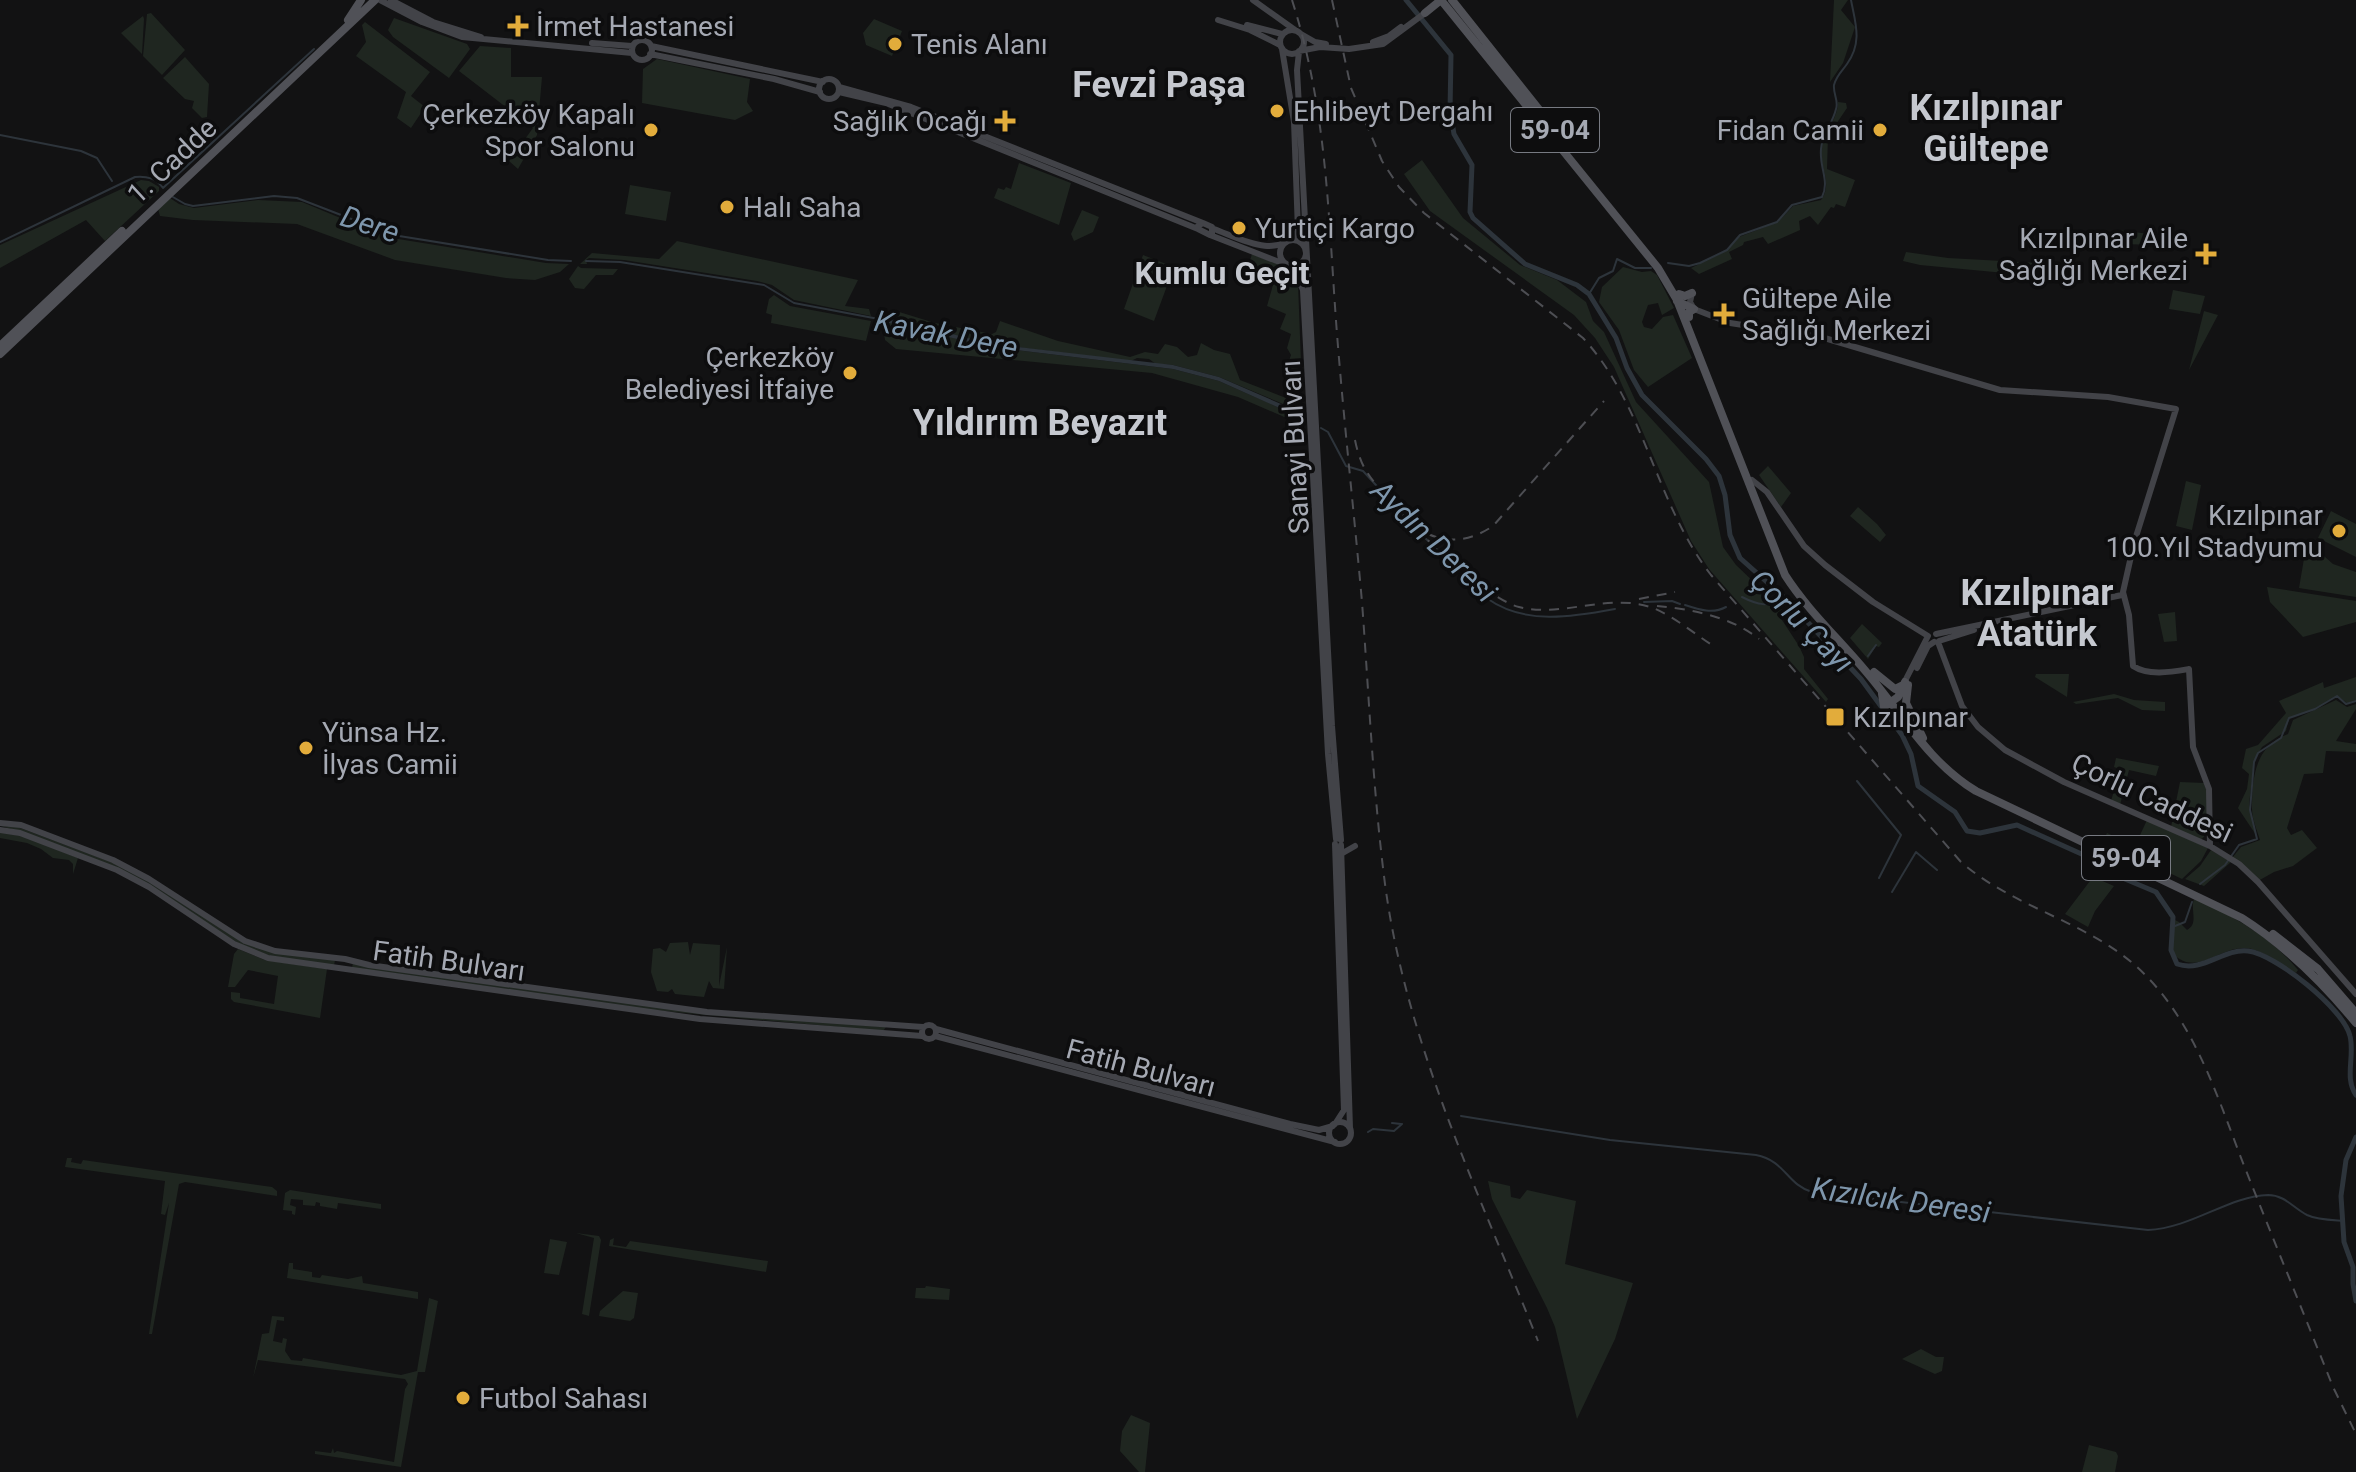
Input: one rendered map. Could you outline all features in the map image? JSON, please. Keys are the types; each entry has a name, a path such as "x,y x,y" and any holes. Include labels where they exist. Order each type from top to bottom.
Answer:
{"main road":[{"path":"1424,11 1427,0"},
{"path":"1298,32 1283,33 1218,20 1250,30 1291,54 1320,47 1349,49 1383,44 1435,0"},
{"path":"1424,11 1441,0"},
{"name":"59-04","path":"1441,0 1658,264"},
{"name":"59-04","path":"1452,0 1670,281 1785,575 1799,596 1922,739 1955,771 1978,786 2158,874 2221,901 2252,919 2318,969 2356,1013"},
{"path":"367,2 394,2 432,24"},
{"path":"367,2 394,2 432,24 473,37 650,47 806,87 829,99 835,98 839,89"},
{"name":"1. Cadde","path":"0,354 367,2"},
{"path":"1256,2 1315,42 1349,46 1379,40 1411,22"},
{"path":"1256,2 1279,22 1283,33 1281,47 1294,122 1298,231 1282,245 1280,254 1287,265"},
{"path":"1424,11 1439,10 1459,23"},
{"path":"1298,32 1304,42 1299,51"},
{"path":"633,47 636,58 642,60 650,47"},
{"name":"Sanayi Bulvarı","path":"1299,51 1297,70 1312,430"},
{"path":"757,73 823,82 833,80 839,89 1007,148 1200,226 1212,232 1287,265 1300,265 1307,253 1301,242 1290,240 1262,247 1212,232"},
{"path":"820,92 823,82"},
{"name":"1. Cadde","path":"0,346 169,191"},
{"name":"Sanayi Bulvarı","path":"1287,265 1296,275 1303,295 1332,726 1344,1110 1334,1125"},
{"path":"1680,300 1692,293"},
{"path":"1692,293 1691,313 1842,343 2000,390 2108,397 2176,409 2134,543 2123,599 2129,615 2133,666 2155,672 2189,669 2193,747 2209,789 2210,846"},
{"name":"59-04","path":"1680,300 1691,313 1752,480 1795,582 1874,672 1892,704 1941,766 1976,791 2156,878 2230,910 2286,951 2331,993 2356,1026"},
{"path":"1752,480 1767,492 1804,546 1825,565 1873,602 1934,639"},
{"path":"1892,704 1934,639 2012,620 2123,599"},
{"name":"Çorlu Caddesi","path":"1934,639 1962,706 1978,727 2012,756 2210,846 2233,860 2258,882 2356,994"},
{"path":"1874,672 1895,689 1907,683"},
{"path":"1907,683 1906,703 1922,739"},
{"name":"Fatih Bulvarı","path":"0,823 22,825 122,864 245,941 284,953 338,958 709,1020 922,1036 936,1033 1290,1124 1319,1130 1334,1125"},
{"name":"Fatih Bulvarı","path":"0,830 20,833 122,873 246,950 277,960 717,1013 930,1026 936,1033 1335,1142"},
{"name":"Sanayi Bulvarı","path":"1338,842 1341,854 1350,1128"},
{"path":"1341,854 1355,846"},
{"path":"337,968 338,958"},
{"path":"348,969 350,960"},
{"path":"922,1036 923,1027"},
{"path":"1342,1123 1350,1128 1348,1141 1341,1144 1330,1137 1334,1125 1342,1123"}],"shaded area":[{"path":"1834,0 1848,0 1841,10 1855,27 1843,63 1830,82"},
{"path":"151,13 185,50 162,75 143,56 147,14"},
{"path":"143,16 144,19 142,54 121,33"},
{"path":"394,18 467,44 470,49 449,78 393,37 388,30"},
{"path":"874,19 902,31 892,56 866,45 863,33"},
{"path":"365,22 430,72 411,96 425,107 411,128 397,118 406,92 356,56 366,42 362,25"},
{"path":"480,46 511,48 511,77 542,77 537,135 518,169 509,161 533,128 459,71"},
{"path":"185,57 209,84 207,117 202,118 192,108 194,101 185,99 163,78"},
{"path":"657,59 750,79 747,102 753,111 735,120 642,103 643,69"},
{"path":"1838,102 1846,103 1847,108 1828,136 1827,169 1855,180 1845,207 1836,204 1834,208 1831,207 1818,225 1810,216 1799,221 1800,230 1768,244 1763,237 1744,242 1729,252 1732,259 1699,274 1691,268 1726,251 1739,237 1778,222 1793,206 1821,200 1826,182 1821,150 1836,115"},
{"path":"1422,160 1463,218 1520,265 1557,280 1586,302 1593,321 1604,332 1636,402 1709,482 1723,547 1736,565 1782,609 1780,617 1799,646 1804,657 1804,669 1828,699 1826,702 1709,569 1691,541 1614,367 1595,338 1574,315 1430,211 1404,174"},
{"path":"1019,163 1071,183 1059,225 994,198 998,188 1011,189"},
{"path":"141,180 159,187 159,191 105,241 86,220 0,268 0,245"},
{"path":"630,185 671,192 666,221 625,214"},
{"path":"170,198 194,208 258,200 302,202 386,237 569,264 560,272 535,280 395,260 297,224 160,216 158,209"},
{"path":"1082,210 1099,217 1093,232 1074,241 1071,234"},
{"path":"2118,230 2165,236 2164,245 2117,244"},
{"path":"677,241 858,280 845,306 869,309 871,316 794,300 772,285 757,281 624,260 589,258 587,264 580,264 592,253 659,259"},
{"path":"1906,252 1948,258 2038,263 2037,276 1920,265 1903,261"},
{"path":"1252,254 1287,268 1298,283 1301,363 1293,377 1286,369 1291,355 1287,348 1291,334 1280,329 1286,314 1267,306 1273,285 1246,273"},
{"path":"1143,255 1174,267 1154,321 1124,309"},
{"path":"578,266 618,269 613,275 596,275 584,289 575,288 569,279"},
{"path":"1623,267 1651,271 1657,275 1674,308 1662,315 1658,303 1648,305 1642,322 1644,327 1652,329 1663,317 1673,315 1692,358 1648,387 1634,370 1619,330 1599,302 1602,287"},
{"path":"2173,290 2205,296 2200,314 2169,309"},
{"path":"774,295 790,306 871,321 866,341 771,323 772,315 766,313 769,299"},
{"path":"896,311 935,323 992,334 1000,321 1058,341 1130,357 1145,352 1158,354 1165,344 1177,347 1188,357 1197,355 1201,343 1230,354 1240,380 1286,398 1283,404 1219,377 1173,365 1156,364 1149,359 1131,361 992,344 895,321"},
{"path":"2204,311 2218,315 2189,370"},
{"path":"882,320 991,347 1173,369 1219,381 1307,420 1304,424 1298,423 1238,397 1152,373 896,349 885,340"},
{"path":"1768,466 1791,493 1781,507 1759,475"},
{"path":"2186,481 2201,485 2192,530 2176,526"},
{"path":"1858,507 1886,535 1880,542 1850,516"},
{"name":"Kızılpınar 100.Yıl Stadyumu","path":"2331,511 2356,524 2356,557 2318,538"},
{"path":"2307,541 2333,564 2356,572 2356,597 2299,588"},
{"path":"2267,587 2356,601 2356,622 2303,637 2270,602"},
{"path":"2175,612 2177,641 2164,642 2158,614"},
{"path":"1862,624 1882,643 1876,646 1868,659 1850,638"},
{"path":"2036,674 2069,674 2067,697 2035,677"},
{"path":"2356,677 2356,700 2347,703 2337,696 2315,709 2289,718 2286,731 2262,747 2254,761 2249,805 2256,835 2238,808 2247,789 2249,774 2242,768 2246,749 2258,745 2286,713 2279,701 2323,682 2324,688"},
{"path":"2114,694 2134,700 2165,702 2165,711 2142,710 2118,698 2073,702"},
{"path":"2336,700 2347,707 2356,704 2336,741 2356,744 2356,752 2326,751 2323,773 2304,774 2287,828 2291,835 2302,830 2317,848 2293,866 2258,881 2232,858 2241,847 2260,840 2252,809 2258,764 2268,746 2288,734 2293,720"},
{"path":"2116,758 2159,766 2156,776 2129,770 2120,805 2111,801 2120,769 2114,767"},
{"path":"2180,782 2204,783 2208,832 2201,840 2171,827"},
{"path":"2147,820 2208,848 2201,861 2182,879 2103,841 2107,833 2135,846"},
{"path":"0,826 18,827 127,868 244,943 335,960 334,966 273,957 241,945 149,886 23,832"},
{"path":"0,832 26,837 78,858 73,874 73,864 69,860 53,858 27,843 0,838"},
{"path":"2211,850 2231,862 2204,886 2185,879 2200,866"},
{"path":"2093,877 2114,886 2095,911 2088,927 2065,914"},
{"path":"2194,899 2263,937 2298,970 2296,973 2252,949 2235,949 2191,963 2173,954 2173,919 2187,930 2191,927"},
{"path":"688,942 690,955 693,943 720,945 719,986 727,947 724,989 713,988 709,981 704,997 675,994 672,989 668,992 657,991 651,972 653,949 660,948 666,952 670,943"},
{"path":"238,949 265,960 327,969 320,1018 234,1002 231,992 240,993 240,998 274,1004 278,976 248,970 235,987 228,987 234,954"},
{"path":"353,962 697,1012 886,1027 883,1031 641,1009 352,968"},
{"path":"67,1158 81,1164 83,1160 272,1187 277,1191 277,1196 185,1182 179,1184 152,1334 149,1334 169,1203 165,1215 161,1214 165,1181 65,1167"},
{"path":"1488,1181 1510,1186 1511,1197 1520,1199 1527,1190 1576,1201 1565,1264 1633,1283 1615,1339 1577,1419 1555,1327 1492,1199"},
{"path":"290,1190 381,1204 381,1209 338,1203 337,1209 320,1206 316,1202 315,1206 303,1205 303,1200 291,1199 290,1205 296,1207 295,1215 292,1211 283,1210 285,1193"},
{"path":"576,1233 599,1236 601,1240 589,1316 582,1314 594,1238"},
{"path":"614,1238 613,1245 626,1247 630,1241 768,1261 766,1272 609,1246"},
{"path":"550,1239 567,1242 559,1275 544,1273"},
{"path":"289,1263 293,1263 293,1269 312,1272 312,1277 320,1278 322,1275 348,1279 362,1276 363,1283 418,1292 418,1299 287,1278"},
{"path":"916,1288 950,1289 949,1300 915,1298"},
{"path":"623,1291 638,1293 634,1318 630,1321 599,1316 600,1311"},
{"path":"429,1298 438,1301 425,1372 418,1372 401,1467 315,1454 315,1451 331,1453 333,1448 334,1453 337,1451 394,1462 408,1384 405,1379 258,1360 253,1378 262,1334 269,1333 272,1316 284,1317 284,1321 277,1320 273,1341 282,1343 283,1338 287,1339 285,1351 291,1360 302,1361 303,1358 401,1375 417,1371"},
{"path":"1921,1349 1936,1357 1944,1357 1942,1371 1935,1374 1902,1359"},
{"path":"1131,1415 1150,1423 1145,1472 1139,1472 1120,1451 1122,1431"},
{"path":"2089,1445 2116,1452 2115,1472 2082,1472"}],"water":[{"path":"884,317 992,344 1173,365 1219,377 1304,414 1304,419 1219,381 1173,369 991,347 885,322 882,320"}],"waterway":[{"name":"Çorlu Çayı","path":"1406,0 1451,55 1450,111 1454,134 1472,165 1470,212 1473,218 1525,264 1577,285 1589,294 1616,338 1627,368 1642,395 1719,476 1725,495 1730,535 1740,558 1785,598 1861,679 1902,735 1911,754 1918,786 1955,812 1967,831 1980,833 2017,825 2086,856 2113,874 2156,892 2173,917 2171,950 2177,964 2196,965 2230,953 2248,951 2260,954 2291,972 2322,998 2345,1025 2350,1036 2350,1074 2356,1095"},
{"path":"1668,263 1689,266 1700,263 1727,250 1740,235 1777,222 1792,205 1822,197 1825,185 1821,149 1837,106 1834,85 1855,48 1856,24 1851,0"},
{"path":"0,242 135,177 151,178 163,188 314,49"},
{"path":"0,135 81,151 97,158 112,181"},
{"name":"Dere","path":"173,197 193,206 274,196 297,198 393,235 571,261"},
{"path":"1589,294 1599,278 1613,271 1617,259 1635,268 1651,268"},
{"name":"Kavak Dere","path":"586,261 620,262 764,285 794,303 884,320"},
{"name":"Aydın Deresi","path":"1321,428 1328,432 1346,466 1363,471 1420,533 1488,599 1517,613 1533,616 1566,616 1615,609"},
{"path":"1742,597 1763,604 1783,597"},
{"name":"Aydın Deresi","path":"1644,602 1672,601 1680,604"},
{"name":"Aydın Deresi","path":"1685,605 1711,611 1726,607"},
{"path":"1868,656 1876,645"},
{"path":"2200,884 2225,865 2239,845 2257,839 2250,810 2254,762 2258,753 2281,738 2289,718 2315,709 2337,696 2346,704 2356,701"},
{"path":"1857,781 1901,835 1879,878"},
{"path":"1892,892 1916,852 1937,870"},
{"path":"2175,926 2185,922 2192,902"},
{"name":"Kızılcık Deresi","path":"1461,1116 1610,1140 1756,1155 1774,1162 1796,1184 1812,1192 2148,1230 2180,1224 2239,1201 2268,1195 2284,1199 2311,1217 2344,1221"},
{"name":"Kızılcık Deresi","path":"1392,1123 1401,1124"},
{"path":"1368,1132 1373,1129 1394,1131 1402,1124"},
{"name":"Kızılcık Deresi","path":"2356,1137 2346,1160 2341,1196 2344,1242 2353,1267 2356,1301"}],"railway":[{"path":"1292,0 1313,83 1325,166 1377,814 1395,943 1409,1002 1447,1117 1538,1341"},
{"path":"1332,0 1351,88 1382,161 1399,187 1424,213 1583,338 1604,364 1636,423 1676,517 1711,575 1961,862 2004,891 2117,951 2157,988 2174,1011 2214,1087 2333,1387 2356,1434"},
{"path":"1428,534 1461,539 1493,526 1604,401"},
{"path":"1355,440 1365,469 1392,504 1459,568 1503,600 1535,610 1637,604 1669,616 1715,647"},
{"path":"1639,599 1675,592"},
{"path":"1657,606 1711,615 1759,639"}],"place":[{"name":"İrmet Hastanesi","path":"518,26"},
{"name":"Tenis Alanı","path":"895,44"},
{"name":"Ehlibeyt Dergahı","path":"1277,111"},
{"name":"Sağlık Ocağı","path":"1005,121"},
{"name":"Çerkezköy Kapalı Spor Salonu","path":"651,130"},
{"name":"Fidan Camii","path":"1880,130"},
{"name":"Halı Saha","path":"727,207"},
{"name":"Yurtiçi Kargo","path":"1239,228"},
{"name":"Kızılpınar Aile Sağlığı Merkezi","path":"2206,254"},
{"name":"Gültepe Aile Sağlığı Merkezi","path":"1724,314"},
{"name":"Çerkezköy Belediyesi İtfaiye","path":"850,373"},
{"name":"Kızılpınar 100.Yıl Stadyumu","path":"2339,531"},
{"name":"Kızılpınar","path":"1835,717"},
{"name":"Yünsa Hz. İlyas Camii","path":"306,748"},
{"name":"Futbol Sahası","path":"463,1398"}],"district":[{"name":"Fevzi Paşa","path":"1159,85"},
{"name":"Kızılpınar Gültepe","path":"1986,128"},
{"name":"Kumlu Geçit","path":"1222,273"},
{"name":"Yıldırım Beyazıt","path":"1040,423"},
{"name":"Kızılpınar Atatürk","path":"2037,614"}]}
